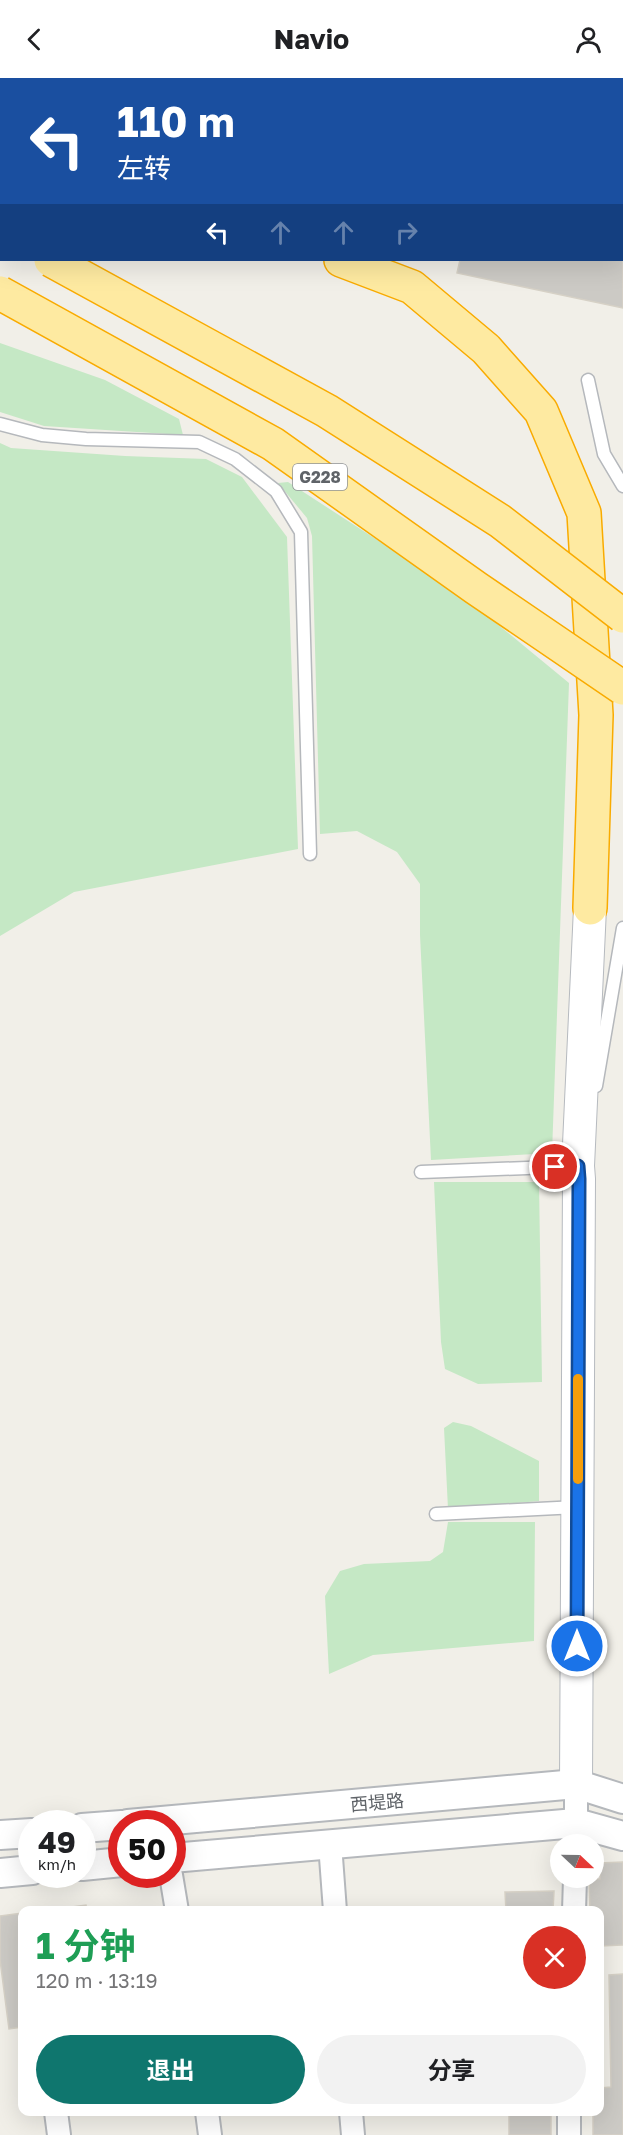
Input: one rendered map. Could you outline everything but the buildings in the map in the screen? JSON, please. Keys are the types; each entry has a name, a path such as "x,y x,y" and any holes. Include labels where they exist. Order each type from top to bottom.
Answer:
{"highway":[{"path":"53,261 327,411 500,521 623,616"},
{"path":"344,261 412,287 486,349 541,411 584,513 596,715 590,908"},
{"name":"G228","path":"0,293 273,444 476,588 623,688"}],"main road":[{"path":"576,1784 579,1173 590,908"}],"street":[{"name":"西堤路","path":"186,1819 576,1784 623,1799"},
{"path":"576,1784 576,1834"},
{"path":"0,1835 18,1834"},
{"path":"186,1857 330,1844 550,1835"},
{"path":"604,1835 623,1836"},
{"path":"330,1844 335,1906"},
{"path":"0,1873 18,1871"},
{"path":"173,1888 176,1906"},
{"path":"574,1906 575,1888"},
{"path":"57,2116 59,2135"},
{"path":"208,2116 210,2135"},
{"path":"351,2116 353,2135"},
{"path":"569,2116 569,2135"}],"lane":[{"path":"588,380 603,454 623,486"},
{"path":"0,424 42,435 75,438 199,442 235,459 276,491 301,532 310,854"},
{"path":"420,1172 579,1173 623,928"},
{"path":"436,1514 578,1507"}],"green space":[{"path":"0,343 105,380 179,419 183,435 44,426 0,412"},
{"path":"0,443 11,448 206,459 242,477 287,537 298,849 74,892 0,936"},
{"path":"288,482 462,595 569,683 552,1153 431,1160 420,935 420,884 397,852 357,831 320,834 312,536 307,518 278,483"},
{"path":"434,1182 539,1182 542,1382 478,1384 445,1369 441,1342"},
{"path":"453,1422 471,1426 539,1461 539,1501 448,1509 444,1428"},
{"path":"448,1522 535,1522 534,1641 373,1655 329,1674 325,1596 340,1571 364,1564 430,1561 443,1552"}],"slow traffic":[{"path":"578,1379 578,1479"}],"route":[{"path":"555,1167 578,1166 579,1179 577,1646"}]}
